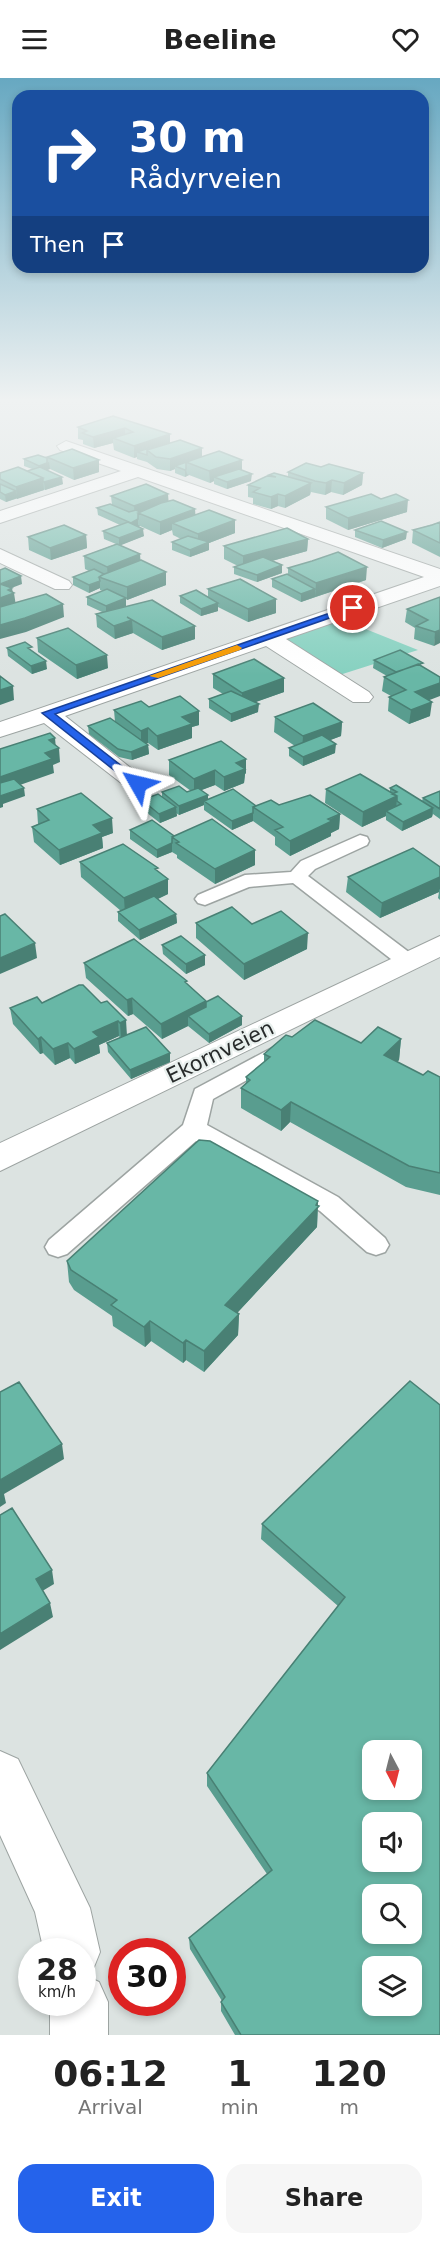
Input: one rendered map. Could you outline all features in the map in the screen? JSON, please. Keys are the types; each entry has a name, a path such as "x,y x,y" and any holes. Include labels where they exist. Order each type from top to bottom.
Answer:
{"street":[{"path":"0,517 74,492"},
{"path":"194,492 440,577"},
{"path":"0,555 62,585"},
{"path":"0,729 440,577"},
{"path":"267,637 361,697"},
{"path":"47,713 138,784"},
{"name":"Ekornveien","path":"0,1158 440,945"},
{"path":"0,1777 62,1908 69,1938"},
{"path":"79,2035 80,2016"}],"lane":[{"path":"297,877 308,865 360,841"},
{"path":"206,899 245,881 297,877 407,961"},
{"path":"58,1247 195,1129 203,1095 305,1038"},
{"path":"195,1129 329,1204 376,1245"}],"green space":[{"path":"338,618 418,650 330,678 277,641"}],"building":[{"path":"122,492 168,494 134,506 111,496"},
{"path":"254,492 292,492 285,496 278,494 271,497"},
{"path":"371,494 381,499 396,494 408,500 348,518 326,507"},
{"path":"173,500 195,509 160,522 138,513 161,503"},
{"path":"110,504 129,512 136,510 140,512 138,519 131,523 97,508"},
{"path":"209,510 235,520 198,534 172,523"},
{"path":"381,521 407,532 383,540 355,530"},
{"path":"128,522 143,529 119,538 103,531"},
{"path":"440,522 440,543 413,530 432,525"},
{"path":"64,525 86,535 50,548 28,537"},
{"path":"287,528 308,539 243,556 224,546"},
{"path":"188,536 209,542 190,550 172,542"},
{"path":"117,544 140,554 107,567 84,556"},
{"path":"338,552 367,567 316,583 288,568 312,561"},
{"path":"263,557 282,565 257,575 234,567"},
{"path":"141,560 166,572 127,587 99,577 102,575"},
{"path":"5,568 21,576 0,584 0,570"},
{"path":"94,569 104,574 99,577 100,581 89,585 73,577"},
{"path":"287,574 315,589 301,594 272,579"},
{"path":"240,579 276,599 248,609 208,589"},
{"path":"0,584 12,588 8,590 14,593 0,598"},
{"path":"107,589 126,598 106,606 87,597"},
{"path":"196,590 218,603 201,609 180,596"},
{"path":"46,594 63,604 0,625 0,607"},
{"path":"440,597 440,630 435,632 416,626 428,620 407,609"},
{"path":"152,600 195,626 162,637 127,617 132,620 114,626 96,614"},
{"path":"68,628 107,655 76,665 37,638"},
{"path":"25,642 32,647 28,648 46,661 31,666 7,648"},
{"path":"400,650 423,663 396,672 374,660"},
{"path":"254,659 284,678 242,693 213,674"},
{"path":"418,664 440,677 440,683 415,692 432,702 411,710 389,697 406,690 384,677"},
{"path":"0,676 13,686 0,690"},
{"path":"231,691 259,704 231,714 209,699"},
{"path":"180,696 199,711 182,717 192,724 157,736 148,728 141,731 114,710 141,701 149,707"},
{"path":"313,703 342,722 303,736 275,717"},
{"path":"110,718 148,745 131,752 118,749 88,726"},
{"path":"50,733 55,738 49,740 59,748 45,753 52,759 0,777 0,749"},
{"path":"322,735 336,744 303,757 289,748"},
{"path":"221,741 246,759 236,763 245,769 224,777 215,770 194,779 169,760"},
{"path":"360,774 397,796 363,812 326,789"},
{"path":"14,779 24,788 0,796 0,783"},
{"path":"396,785 433,808 403,822 386,811 401,804 397,801 397,796 392,794 397,792 390,788"},
{"path":"179,786 187,792 198,788 208,795 179,806 162,792"},
{"path":"233,789 256,806 253,807 253,813 232,821 204,801"},
{"path":"440,791 440,809 423,798"},
{"path":"81,793 112,818 93,825 102,833 59,850 32,827 49,820 37,809"},
{"path":"158,794 176,807 159,814 142,800"},
{"path":"310,795 340,814 328,819 332,821 290,841 275,830 283,827 253,807 271,800 279,805"},
{"path":"212,819 255,850 215,869 176,843 179,842 172,837"},
{"path":"152,820 174,836 172,843 157,850 130,830"},
{"path":"123,844 158,868 155,869 168,879 124,898 80,862"},
{"path":"413,848 440,867 440,877 382,903 348,877"},
{"path":"154,896 176,914 139,930 118,912"},
{"path":"232,907 252,924 281,911 308,933 244,964 196,923"},
{"path":"5,914 35,943 0,958 0,916"},
{"path":"181,936 205,955 186,964 162,945"},
{"path":"134,939 187,981 185,982 206,1001 161,1024 132,998 127,1000 84,963"},
{"path":"83,985 101,1003 107,1001 126,1020 93,1032 99,1037 74,1049 68,1043 53,1049 41,1037 38,1039 10,1008 37,997 42,1003"},
{"path":"218,996 242,1016 209,1034 188,1016 206,1007 206,1002"},
{"path":"315,1020 361,1043 378,1027 401,1039 384,1055 423,1075 428,1071 440,1077 440,1173 409,1166 291,1102 281,1110 241,1088 250,1080 246,1077 270,1057 264,1054 286,1035 292,1037"},
{"path":"146,1027 170,1053 130,1070 107,1043"},
{"path":"199,1140 210,1141 318,1201 316,1205 319,1206 225,1305 239,1314 204,1351 186,1340 183,1343 150,1321 144,1327 111,1305 117,1300 71,1270 67,1261"},
{"path":"410,1381 440,1405 440,2035 241,2035 221,2002 225,1997 189,1938 272,1870 207,1773 345,1597 262,1524"},
{"path":"19,1382 62,1444 0,1480 0,1392"},
{"path":"12,1508 52,1570 36,1579 50,1603 0,1634 0,1515"}],"slow traffic":[{"path":"154,676 237,648"}],"route":[{"path":"138,784 47,713 353,608"}]}
